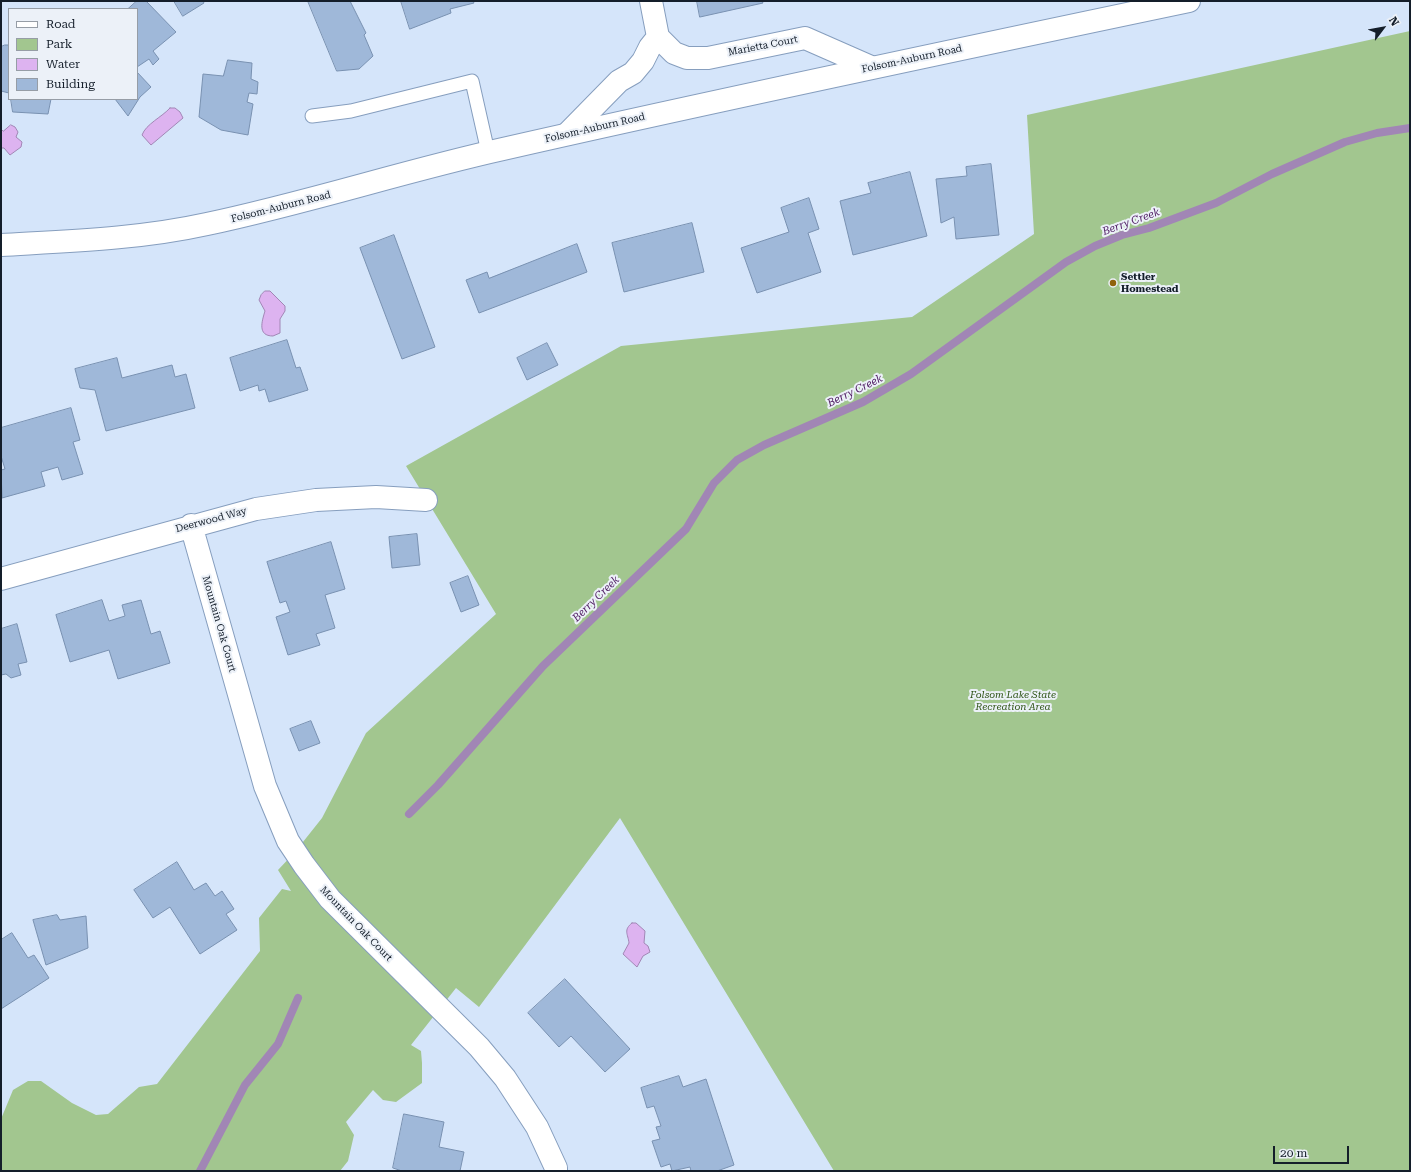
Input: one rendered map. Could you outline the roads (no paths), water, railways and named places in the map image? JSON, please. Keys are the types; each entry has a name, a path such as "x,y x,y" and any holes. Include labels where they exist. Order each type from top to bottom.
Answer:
{"street":[{"path":"567,134 619,81 633,73 644,62 650,47 658,37 652,1"},
{"name":"Folsom-Auburn Road","path":"1,245 87,241 204,225 306,201 488,152 567,134 871,67 1189,1"},
{"name":"Marietta Court","path":"658,37 674,53 687,58 708,58 805,38 871,67"},
{"name":"Deerwood Way","path":"1,579 191,525 256,509 316,500 376,497 426,500"},
{"name":"Mountain Oak Court","path":"191,525 265,786 295,852 319,886 338,907 449,1016 479,1047 505,1078 537,1127 556,1169"}],"lane":[{"path":"312,116 351,111 472,80 488,152"}],"water":[{"path":"170,108 175,108 180,112 183,118 151,145 142,135 144,131"},
{"path":"11,125 15,127 18,132 16,137 22,142 21,147 10,155 4,148 1,148 1,129 3,131"},
{"path":"265,291 270,291 285,306 285,311 280,319 280,333 273,336 265,334 262,327 265,311 259,300"},
{"path":"632,923 636,923 645,931 644,943 648,946 650,952 643,956 637,967 623,954 629,943 627,930"}],"waterway":[{"name":"Berry Creek","path":"409,814 438,785 543,666 686,529 714,483 737,460 764,445 863,402 911,374 1066,262 1095,246 1122,235 1149,228 1216,203 1272,174 1345,142 1377,133 1410,128"},
{"path":"200,1171 245,1085 278,1044 298,998"}],"place":[{"name":"Settler Homestead","path":"1113,283"}],"park label":[{"name":"Folsom Lake State Recreation Area","path":"1013,700"}]}
